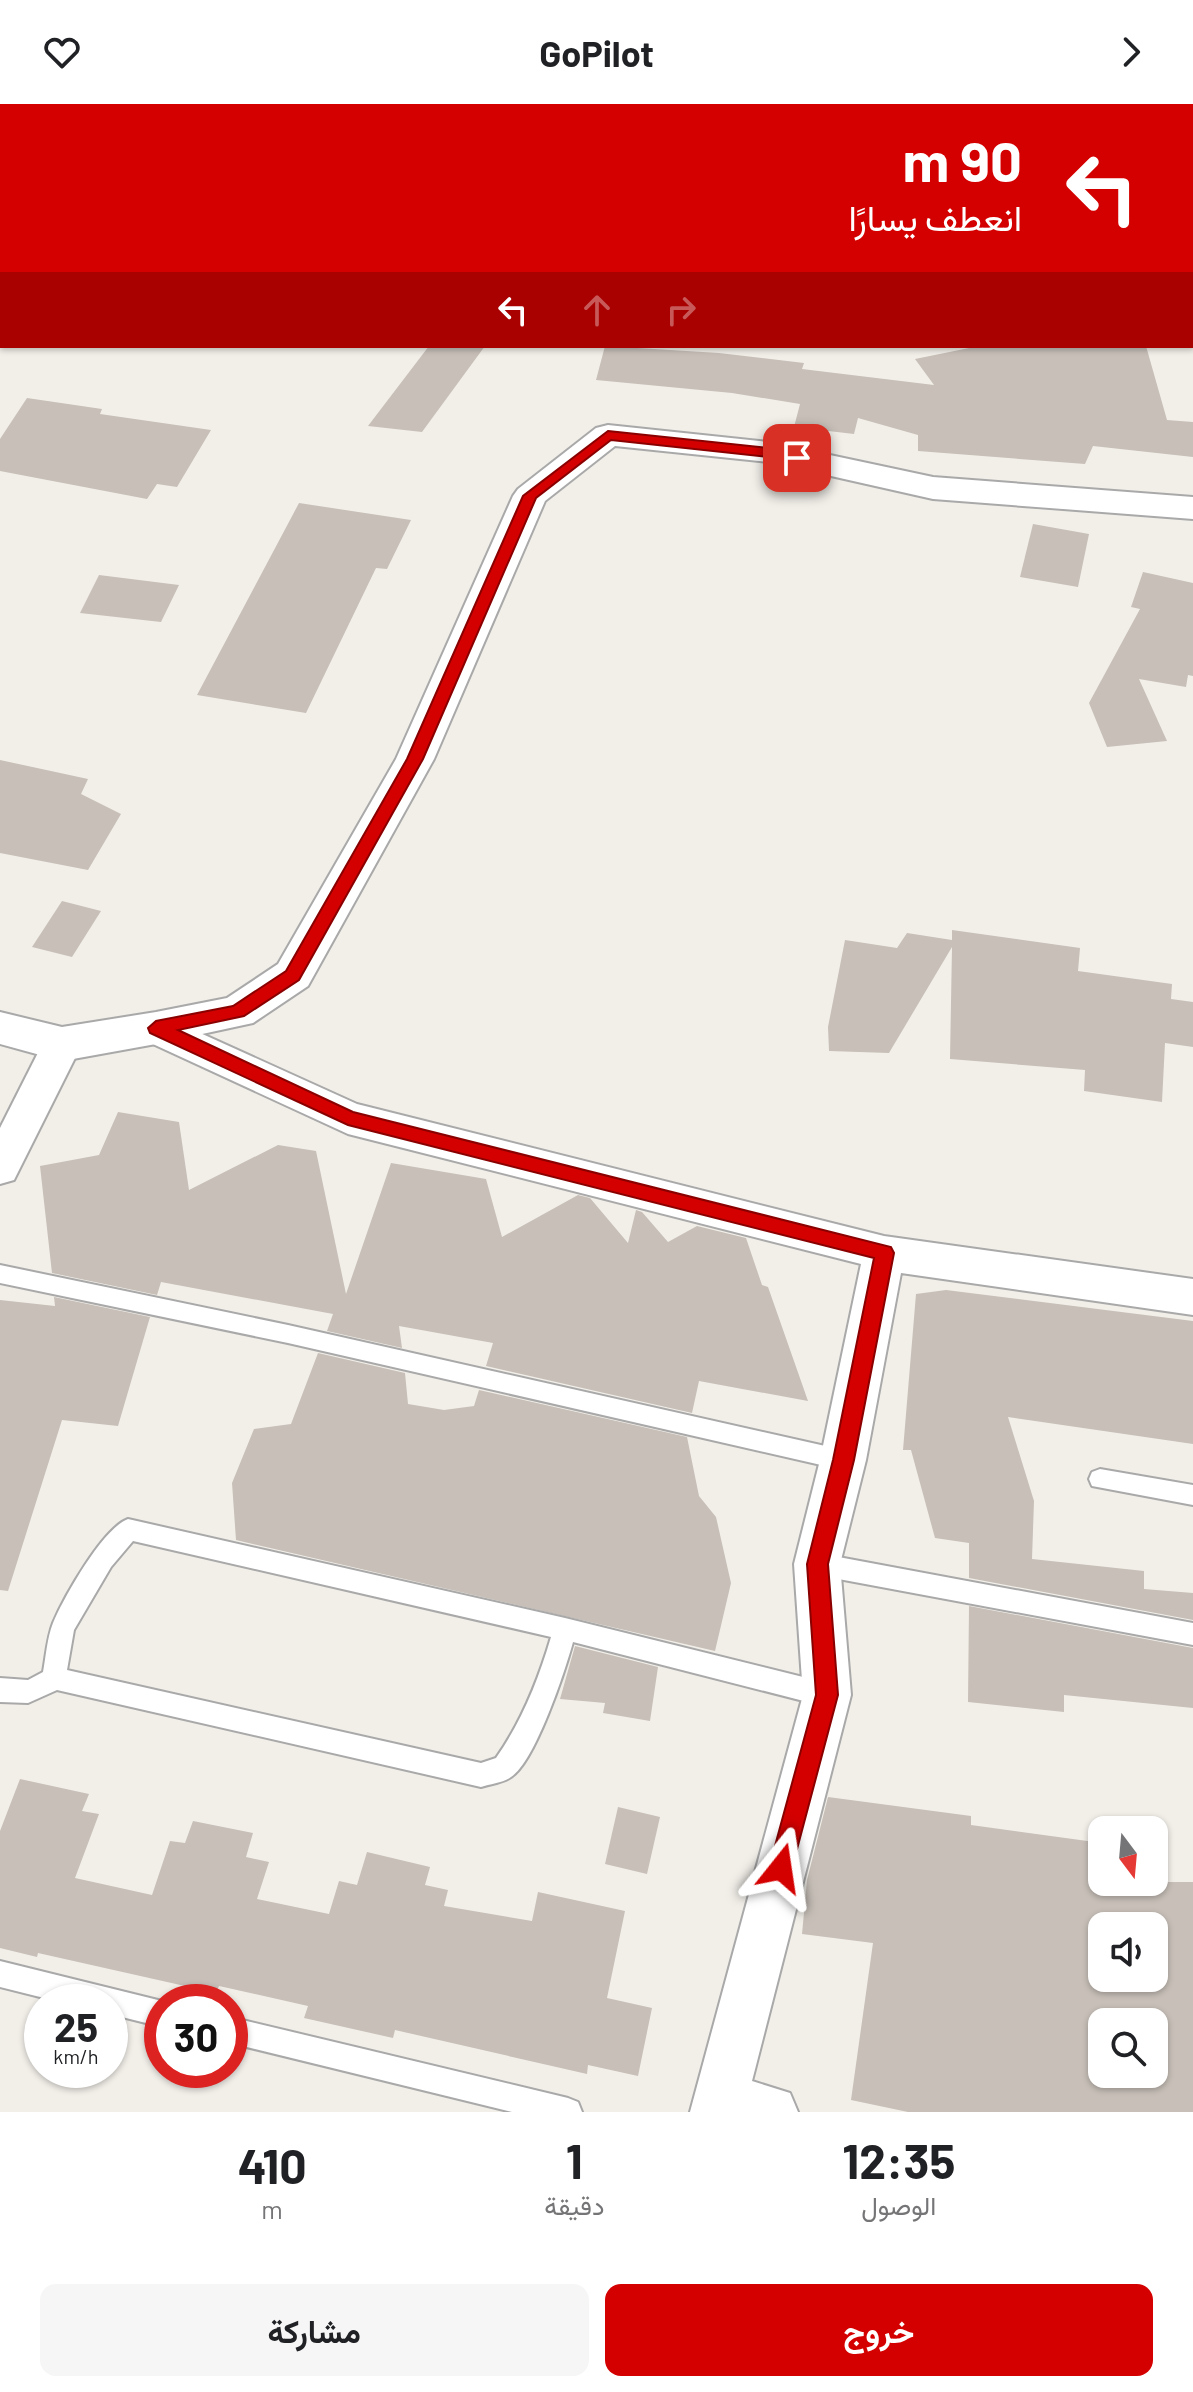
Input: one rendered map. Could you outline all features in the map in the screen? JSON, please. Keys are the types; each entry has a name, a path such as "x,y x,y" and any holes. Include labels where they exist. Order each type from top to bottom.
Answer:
{"street":[{"path":"0,1028 62,1044 156,1028 238,1012 293,975 415,759 530,496 608,435 769,452 933,488 1193,508"},
{"path":"156,1028 348,1118 884,1253 1193,1297"},
{"path":"0,1168 62,1044"},
{"path":"771,2112 718,2106 827,1695 817,1564 843,1460 884,1253"}],"lane":[{"path":"0,1274 288,1334 843,1460"},
{"path":"1100,1479 1193,1495"},
{"path":"0,1690 38,1691 54,1678 63,1627 103,1559 128,1529 565,1629 827,1695"},
{"path":"817,1564 1193,1634"},
{"path":"54,1678 481,1775 504,1768 529,1733 554,1671 565,1629"},
{"path":"0,1974 144,2010"},
{"path":"248,2034 568,2112"}],"building":[{"path":"427,348 484,348 422,432 368,426"},
{"path":"604,348 719,353 804,363 802,369 934,385 915,359 969,348 1147,348 1167,420 1193,422 1193,457 1093,446 1085,464 918,451 918,435 858,418 854,434 794,427 800,404 732,393 596,380"},
{"path":"27,398 102,409 100,414 211,430 177,487 157,484 147,499 0,471 0,439"},
{"path":"299,503 411,520 387,569 376,568 306,713 197,695"},
{"path":"1033,524 1089,534 1078,587 1020,577"},
{"path":"1143,572 1193,583 1193,676 1188,675 1186,687 1139,679 1167,741 1107,747 1089,703 1140,609 1131,607"},
{"path":"99,575 179,585 161,622 80,613"},
{"path":"0,760 88,779 81,794 121,814 88,870 0,853"},
{"path":"62,901 101,911 72,957 32,947"},
{"path":"952,930 1080,948 1078,971 1172,984 1171,999 1193,1002 1193,1047 1165,1043 1162,1102 1084,1091 1085,1070 950,1059 952,947 889,1053 829,1051 828,1027 845,940 897,948 907,933 952,940"},
{"path":"118,1112 179,1122 189,1190 278,1145 316,1151 346,1294 391,1163 486,1179 502,1237 578,1195 590,1198 628,1243 636,1210 642,1212 668,1242 697,1226 746,1238 762,1285 768,1287 808,1401 699,1381 692,1413 486,1366 493,1343 399,1326 402,1348 327,1331 333,1314 161,1282 157,1295 52,1273 40,1166 99,1155"},
{"path":"946,1290 1193,1321 1193,1444 1008,1417 1034,1501 1032,1559 1144,1571 1144,1589 1193,1593 1193,1620 969,1578 969,1543 935,1538 911,1450 903,1450 916,1294"},
{"path":"54,1297 150,1317 118,1426 62,1420 8,1591 0,1590 0,1300 55,1306"},
{"path":"318,1353 405,1373 408,1404 444,1410 474,1406 479,1390 687,1437 699,1496 716,1517 731,1583 715,1651 236,1540 232,1483 254,1429 291,1424"},
{"path":"969,1606 1193,1648 1193,1708 1064,1695 1064,1712 968,1702"},
{"path":"575,1646 658,1667 650,1721 603,1713 605,1703 560,1699"},
{"path":"20,1779 89,1794 82,1811 99,1814 75,1878 152,1895 170,1841 185,1843 193,1821 253,1833 246,1857 269,1862 257,1899 329,1914 339,1881 357,1885 367,1852 430,1867 425,1885 448,1890 444,1906 532,1921 538,1892 625,1911 607,1998 652,2008 638,2076 588,2065 587,2074 395,2030 393,2038 304,2018 308,2006 248,1993 248,1984 176,1984 38,1953 37,1957 0,1948 0,1831"},
{"path":"828,1797 971,1816 971,1825 1088,1841 1088,1896 1168,1896 1168,1882 1193,1882 1193,2112 908,2112 851,2100 873,1943 802,1934 807,1880"},
{"path":"618,1807 660,1817 647,1874 605,1864"}],"route":[{"path":"781,1868 827,1695 817,1564 843,1460 884,1253 348,1118 156,1028 238,1012 293,975 415,759 530,496 608,435 769,452 797,458"}]}
